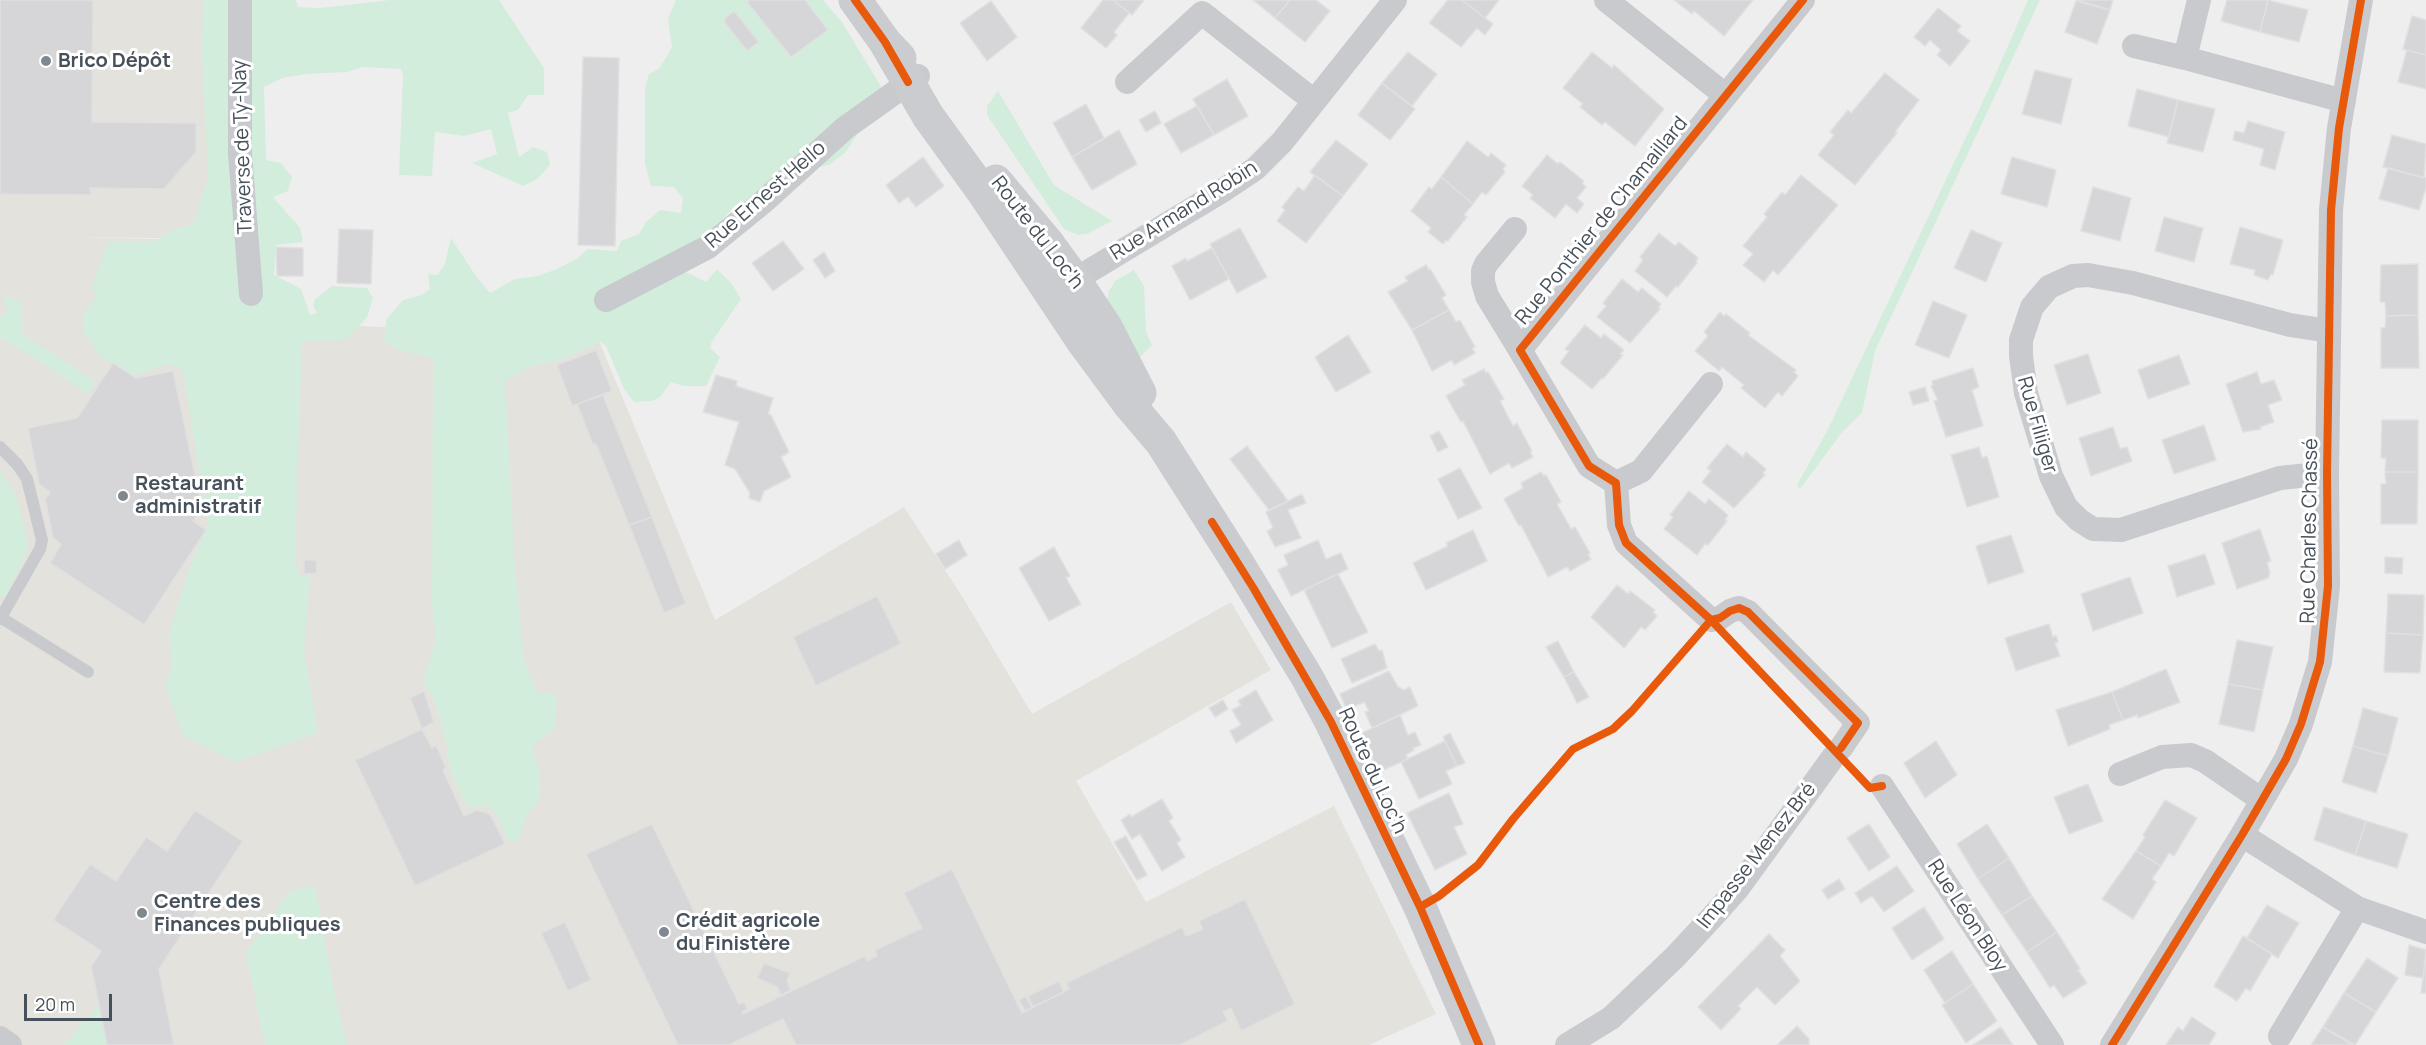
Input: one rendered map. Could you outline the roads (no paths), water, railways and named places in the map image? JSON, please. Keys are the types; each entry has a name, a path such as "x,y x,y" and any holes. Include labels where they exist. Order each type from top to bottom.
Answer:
{"main road":[{"name":"Route du Loc'h","path":"855,0 913,79 928,116 982,192 1117,348 1151,415 1161,442 1248,579 1331,722 1420,907 1479,1045"}],"street":[{"name":"Traverse de Ty-Nay","path":"240,0 240,153 251,294"},
{"name":"Rue Armand Robin","path":"1062,287 1240,180 1282,142 1395,0"},
{"path":"1606,0 1725,95"},
{"name":"Rue Ponthier de Chamaillard","path":"1520,350 1803,0"},
{"path":"2185,58 2199,0"},
{"name":"Rue Charles Chassé","path":"2112,1045 2242,835 2286,759 2301,724 2320,662 2327,603 2329,547 2327,473 2331,210 2344,102 2361,0"},
{"path":"1127,81 1203,13 1314,101"},
{"path":"2134,46 2344,102"},
{"name":"Rue Ernest Hello","path":"606,300 708,247 762,204 845,128 913,79"},
{"name":"Rue Ponthier de Chamaillard","path":"1515,229 1486,264 1483,271 1487,296 1589,466 1616,483"},
{"name":"Rue Filiiger","path":"2327,473 2280,478 2121,530 2093,529 2079,520 2066,507 2051,476 2026,393 2021,340 2032,307 2049,287 2073,276 2088,275 2133,283 2290,325 2329,331"},
{"path":"1616,483 1631,478 1641,471 1711,384"},
{"name":"Impasse Menez Bré","path":"1567,1045 1611,1018 1675,957 1714,915 1738,888 1858,723 1748,612 1739,608 1711,620 1626,543 1619,525 1616,483"},
{"path":"2120,774 2162,757 2191,755 2205,761 2262,800"},
{"name":"Rue Léon Bloy","path":"1882,786 2052,1045"},
{"path":"2242,835 2357,908 2426,932"},
{"path":"2280,1036 2357,908"},
{"path":"0,1038 10,1045"}],"lane":[{"path":"0,447 17,464 27,479 42,540 40,549 0,618 88,672"}],"place":[{"name":"Brico Dépôt","path":"46,61"},
{"name":"Restaurant administratif","path":"123,496"},
{"name":"Centre des Finances publiques","path":"142,913"},
{"name":"Crédit agricole du Finistère","path":"664,932"}]}
